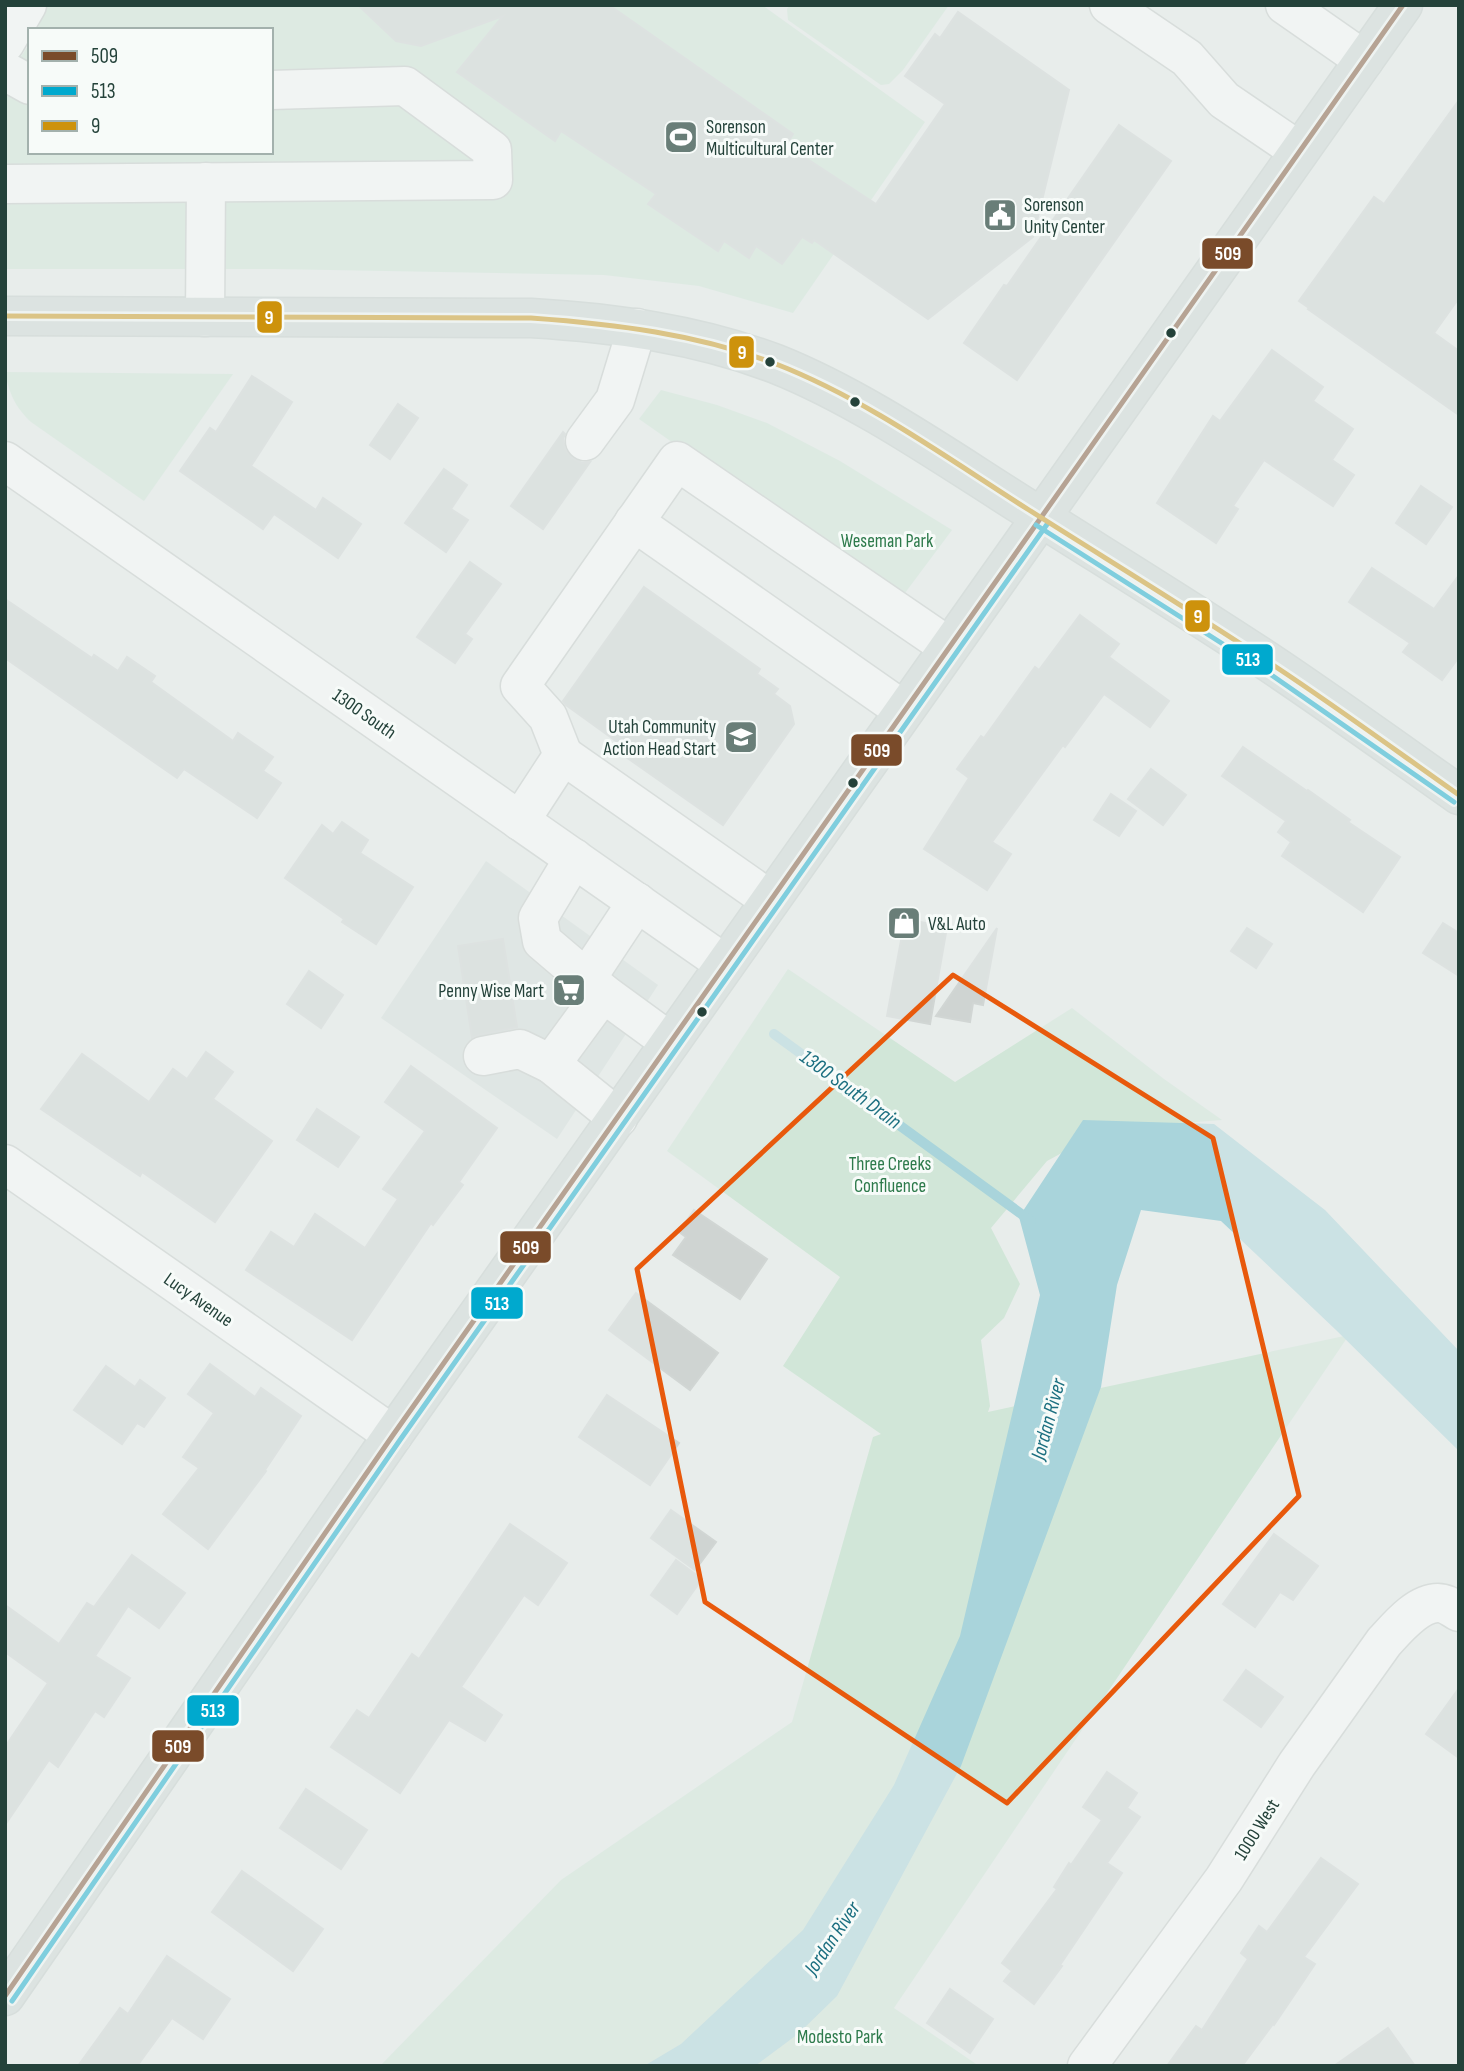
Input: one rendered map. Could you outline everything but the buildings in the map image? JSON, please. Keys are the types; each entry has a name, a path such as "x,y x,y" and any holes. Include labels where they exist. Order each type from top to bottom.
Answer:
{"main road":[{"path":"5,1996 393,1435 1403,5"},
{"path":"5,316 531,318 586,321 636,328 690,337 738,351 816,382 880,417 1275,667 1459,795"}],"street":[{"path":"5,43 27,5"},
{"path":"1109,5 1187,58 1224,100 1299,151"},
{"path":"1285,5 1364,61"},
{"path":"5,71 28,84"},
{"path":"5,184 493,180 492,150 405,86 273,90"},
{"path":"205,317 206,183"},
{"path":"585,441 615,400 636,328"},
{"name":"1300 South","path":"5,461 725,964"},
{"path":"770,900 563,755 548,717 520,686 677,461 949,647"},
{"path":"634,522 903,710"},
{"path":"520,821 563,755"},
{"path":"574,858 538,918 542,942 670,1042"},
{"path":"551,1064 595,986 637,902"},
{"path":"483,1056 520,1049 551,1064 618,1118"},
{"name":"Lucy Avenue","path":"5,1164 393,1435"},
{"name":"1000 West","path":"1087,2066 1224,1880 1297,1764 1384,1642 1418,1610 1447,1607"}],"highlighted area":[{"path":"953,975 1213,1138 1299,1496 1007,1803 705,1602 637,1269"}],"shaded area":[{"path":"486,861 658,985 557,1139 381,1018"}],"green space":[{"path":"47,5 762,5 925,122 793,313 699,286 604,275 275,269 5,269 5,80 28,46 28,154 273,154 273,28 38,28"},
{"path":"790,5 949,5 903,70 889,84 881,85 788,20 787,9"},
{"path":"5,372 233,374 144,501 31,422 14,399"},
{"name":"Weseman Park","path":"661,390 717,405 767,423 840,461 952,530 899,601 639,419"},
{"path":"788,969 955,1082 1072,1008 1222,1120 1106,1129 1047,1161 991,1228 1020,1284 1004,1318 981,1340 990,1406 988,1412 1349,1335 894,2008 979,2066 380,2066 561,1880 792,1722 873,1437 881,1434 783,1366 840,1277 667,1151"}],"water":[{"name":"Jordan River","path":"1083,1120 1214,1124 1325,1210 1459,1351 1459,1451 1221,1221 1141,1210 1117,1285 1101,1387 961,1766 837,1996 798,2034 755,2066 644,2066 681,2044 803,1930 894,1785 960,1636 1040,1295 1019,1217"}],"waterway":[{"name":"1300 South Drain","path":"774,1034 1031,1221"}],"transit line":[{"name":"509","path":"5,1996 393,1435 1403,5"},
{"name":"9","path":"5,316 531,318 655,332 746,354 809,378 906,431 1245,647 1459,795"},
{"name":"513","path":"12,2001 400,1440 1048,523"},
{"name":"513","path":"1036,525 1270,674 1454,802"}],"place":[{"name":"Sorenson Multicultural Center","path":"681,137"},
{"name":"Sorenson Unity Center","path":"1000,215"},
{"name":"Utah Community Action Head Start","path":"741,737"},
{"name":"V&L Auto","path":"904,923"},
{"name":"Penny Wise Mart","path":"569,990"}],"park label":[{"name":"Three Creeks Confluence","path":"890,1174"},
{"name":"Modesto Park","path":"840,2036"}]}
